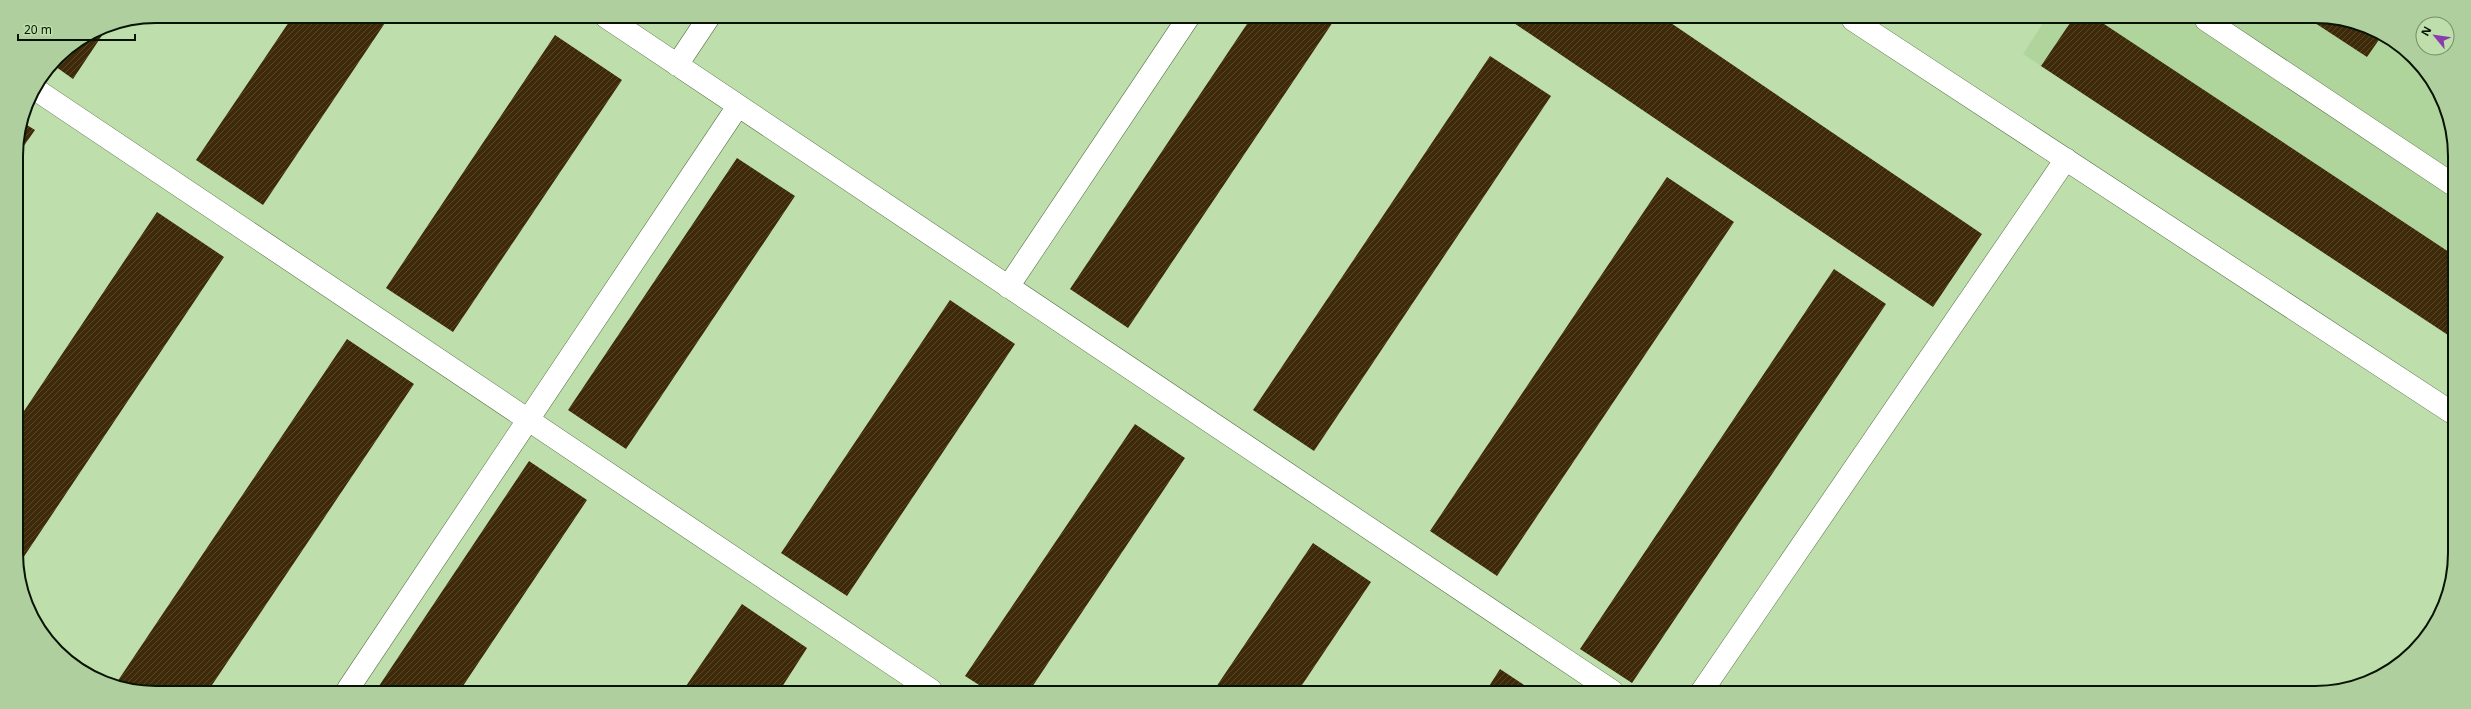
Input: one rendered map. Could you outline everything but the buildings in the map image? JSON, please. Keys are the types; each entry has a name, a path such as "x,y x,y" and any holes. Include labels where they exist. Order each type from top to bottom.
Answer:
{"street":[{"path":"615,23 1605,686"},
{"path":"677,65 705,23"},
{"path":"1008,287 1185,23"},
{"path":"1858,23 2448,410"},
{"path":"2210,23 2448,181"},
{"path":"39,93 925,686"},
{"path":"350,686 738,106"},
{"path":"1706,686 2066,159"}],"shaded area":[{"path":"2043,23 2333,24 2366,33 2389,45 2415,68 2426,82 2441,113 2445,130 2448,147 2448,335 2023,54"}]}
